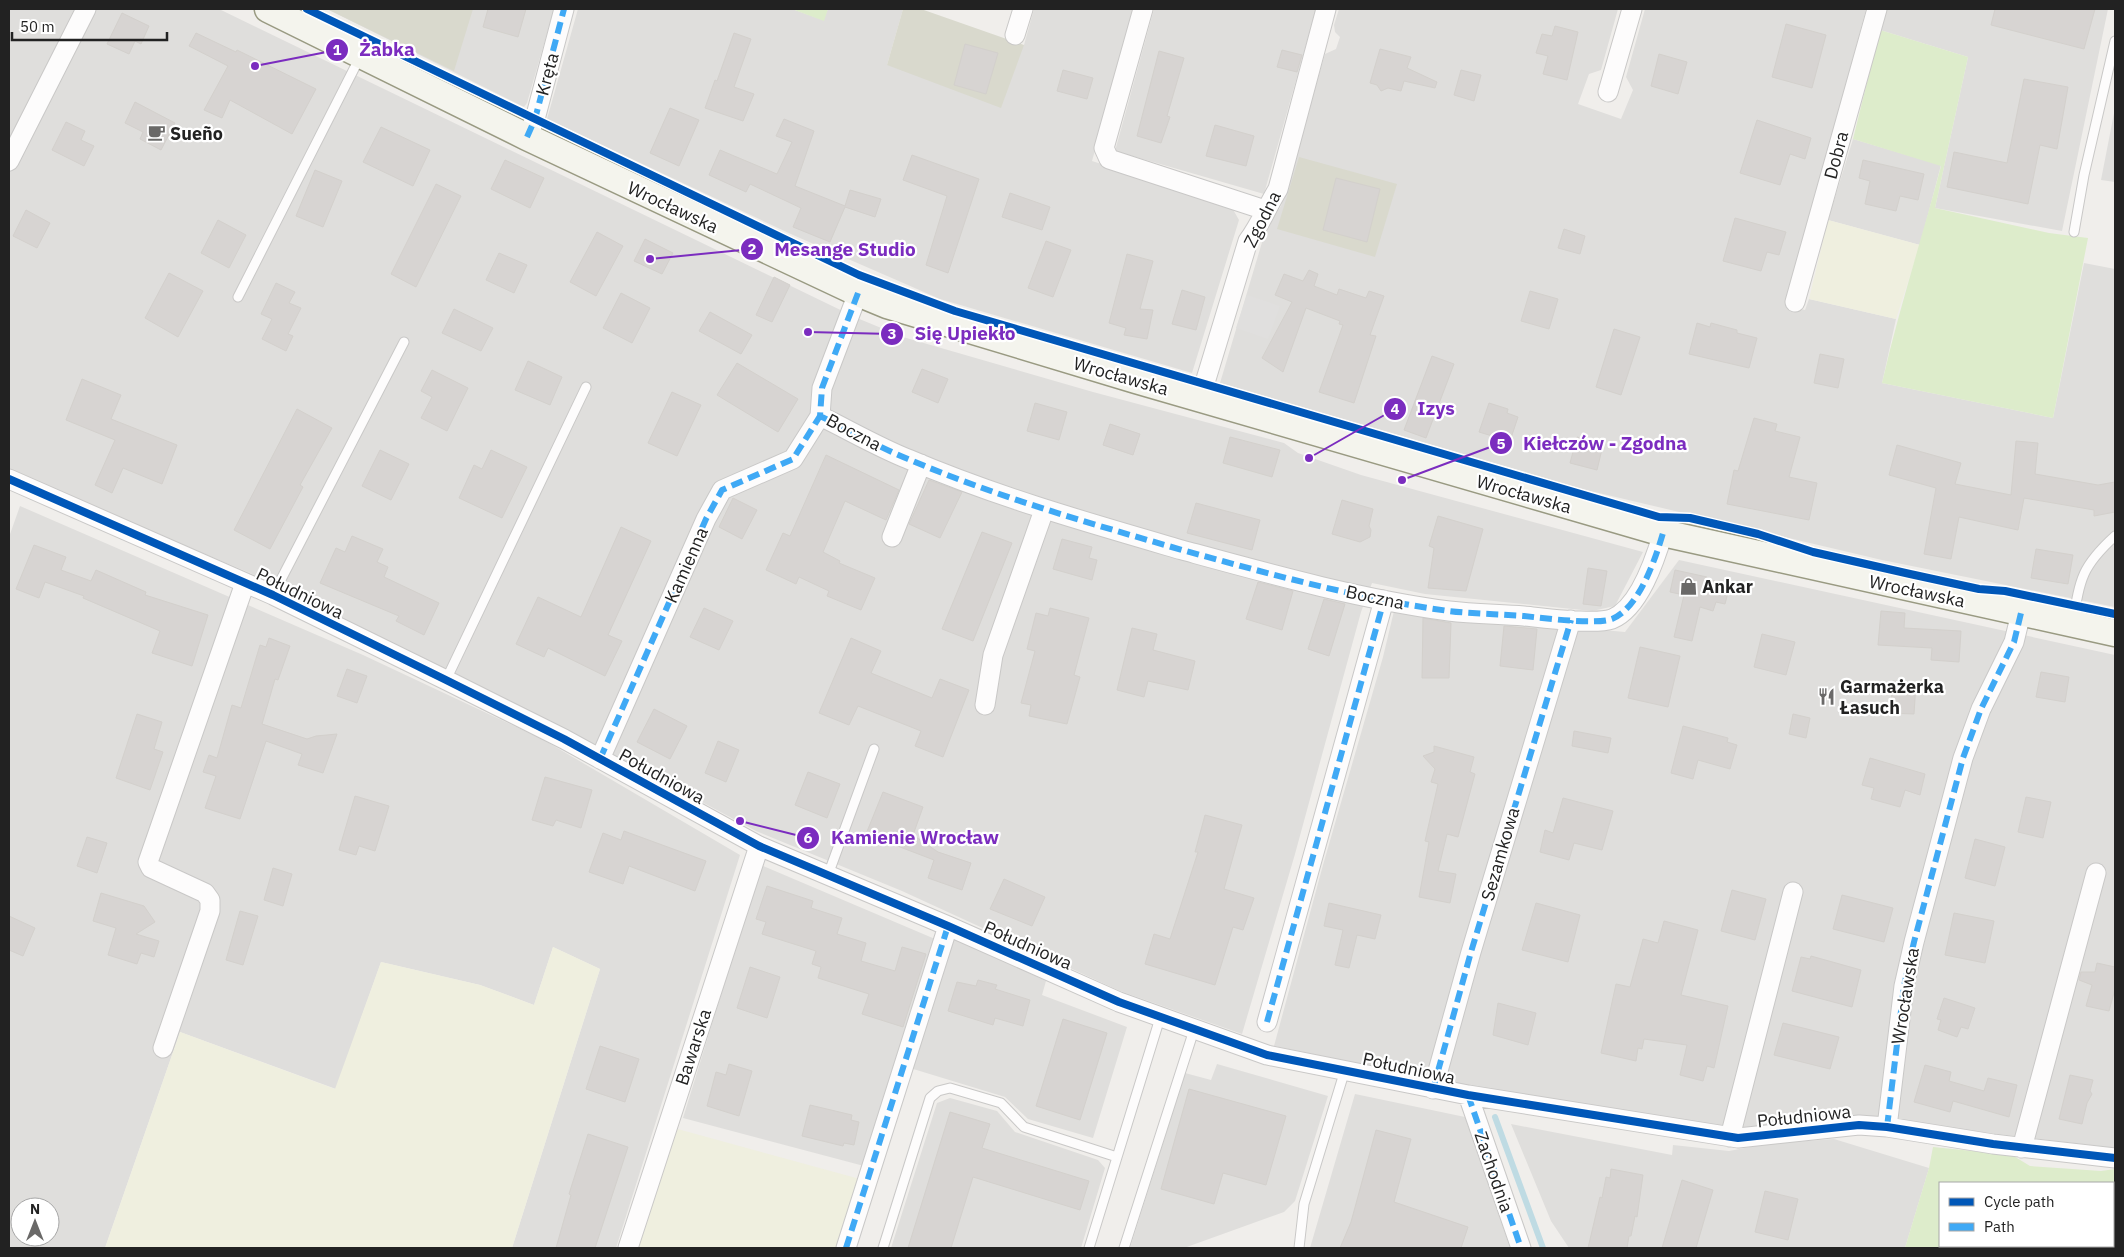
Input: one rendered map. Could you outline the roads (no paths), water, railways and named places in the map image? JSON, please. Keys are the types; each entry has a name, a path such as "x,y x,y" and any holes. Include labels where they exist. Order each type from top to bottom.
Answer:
{"street":[{"path":"9,161 86,9"},
{"name":"Wrocławska","path":"268,9 527,137 858,293 937,321 1663,533 2115,633"},
{"name":"Kręta","path":"527,137 535,119 564,9"},
{"path":"1016,35 1023,9"},
{"path":"1143,9 1104,148 1109,159 1265,210"},
{"name":"Zgodna","path":"1200,399 1248,241 1260,224 1265,210 1278,190 1326,9"},
{"path":"1608,92 1632,9"},
{"name":"Dobra","path":"1795,302 1877,9"},
{"name":"Boczna","path":"858,293 822,388 820,416 921,464 1044,510 1265,573 1384,600 1450,611 1571,620 1610,620 1621,614 1638,592 1650,571 1663,533"},
{"name":"Kamienna","path":"600,759 706,519 722,490 793,459 820,416"},
{"path":"892,536 921,464"},
{"name":"Południowa","path":"11,486 273,595 446,680 600,759 759,846 948,926 1119,1002 1267,1055 1468,1096 1730,1137 1859,1125 1887,1127 2022,1148 2115,1158"},
{"path":"984,705 992,655 1044,510"},
{"path":"163,1048 210,911 210,900 205,893 151,868 148,862 245,583"},
{"path":"1267,1022 1384,600"},
{"name":"Wrocławska","path":"1887,1127 1904,986 1914,942 1963,758 1982,709 2014,642 2021,613"},
{"name":"Sezamkowa","path":"1433,1089 1482,915 1571,620"},
{"name":"Bawarska","path":"628,1248 759,846"},
{"path":"2022,1148 2096,873"},
{"path":"1730,1137 1793,892"},
{"path":"846,1248 948,926"},
{"name":"Zachodnia","path":"1468,1096 1521,1248"}],"lane":[{"path":"2074,232 2084,175 2115,41"},
{"path":"238,297 362,55"},
{"name":"Południowa","path":"273,595 404,342"},
{"path":"446,680 586,387"},
{"path":"2072,624 2085,568 2092,557 2115,536"},
{"path":"828,875 874,750"},
{"path":"1089,1248 1160,1018"},
{"path":"1124,1248 1194,1030"},
{"path":"1299,1248 1304,1204 1345,1070"},
{"path":"883,1248 930,1098 938,1091 950,1088 1000,1103 1024,1127 1117,1157"}],"waterway":[{"path":"1495,1117 1543,1248"}],"place":[{"name":"Żabka","path":"255,66"},
{"name":"Sueño","path":"156,133"},
{"name":"Mesange Studio","path":"650,259"},
{"name":"Się Upiekło","path":"808,332"},
{"name":"Izys","path":"1309,458"},
{"name":"Kiełczów - Zgodna","path":"1402,480"},
{"name":"Ankar","path":"1688,586"},
{"name":"Garmażerka Łasuch","path":"1826,696"},
{"name":"Kamienie Wrocław","path":"740,821"}]}
